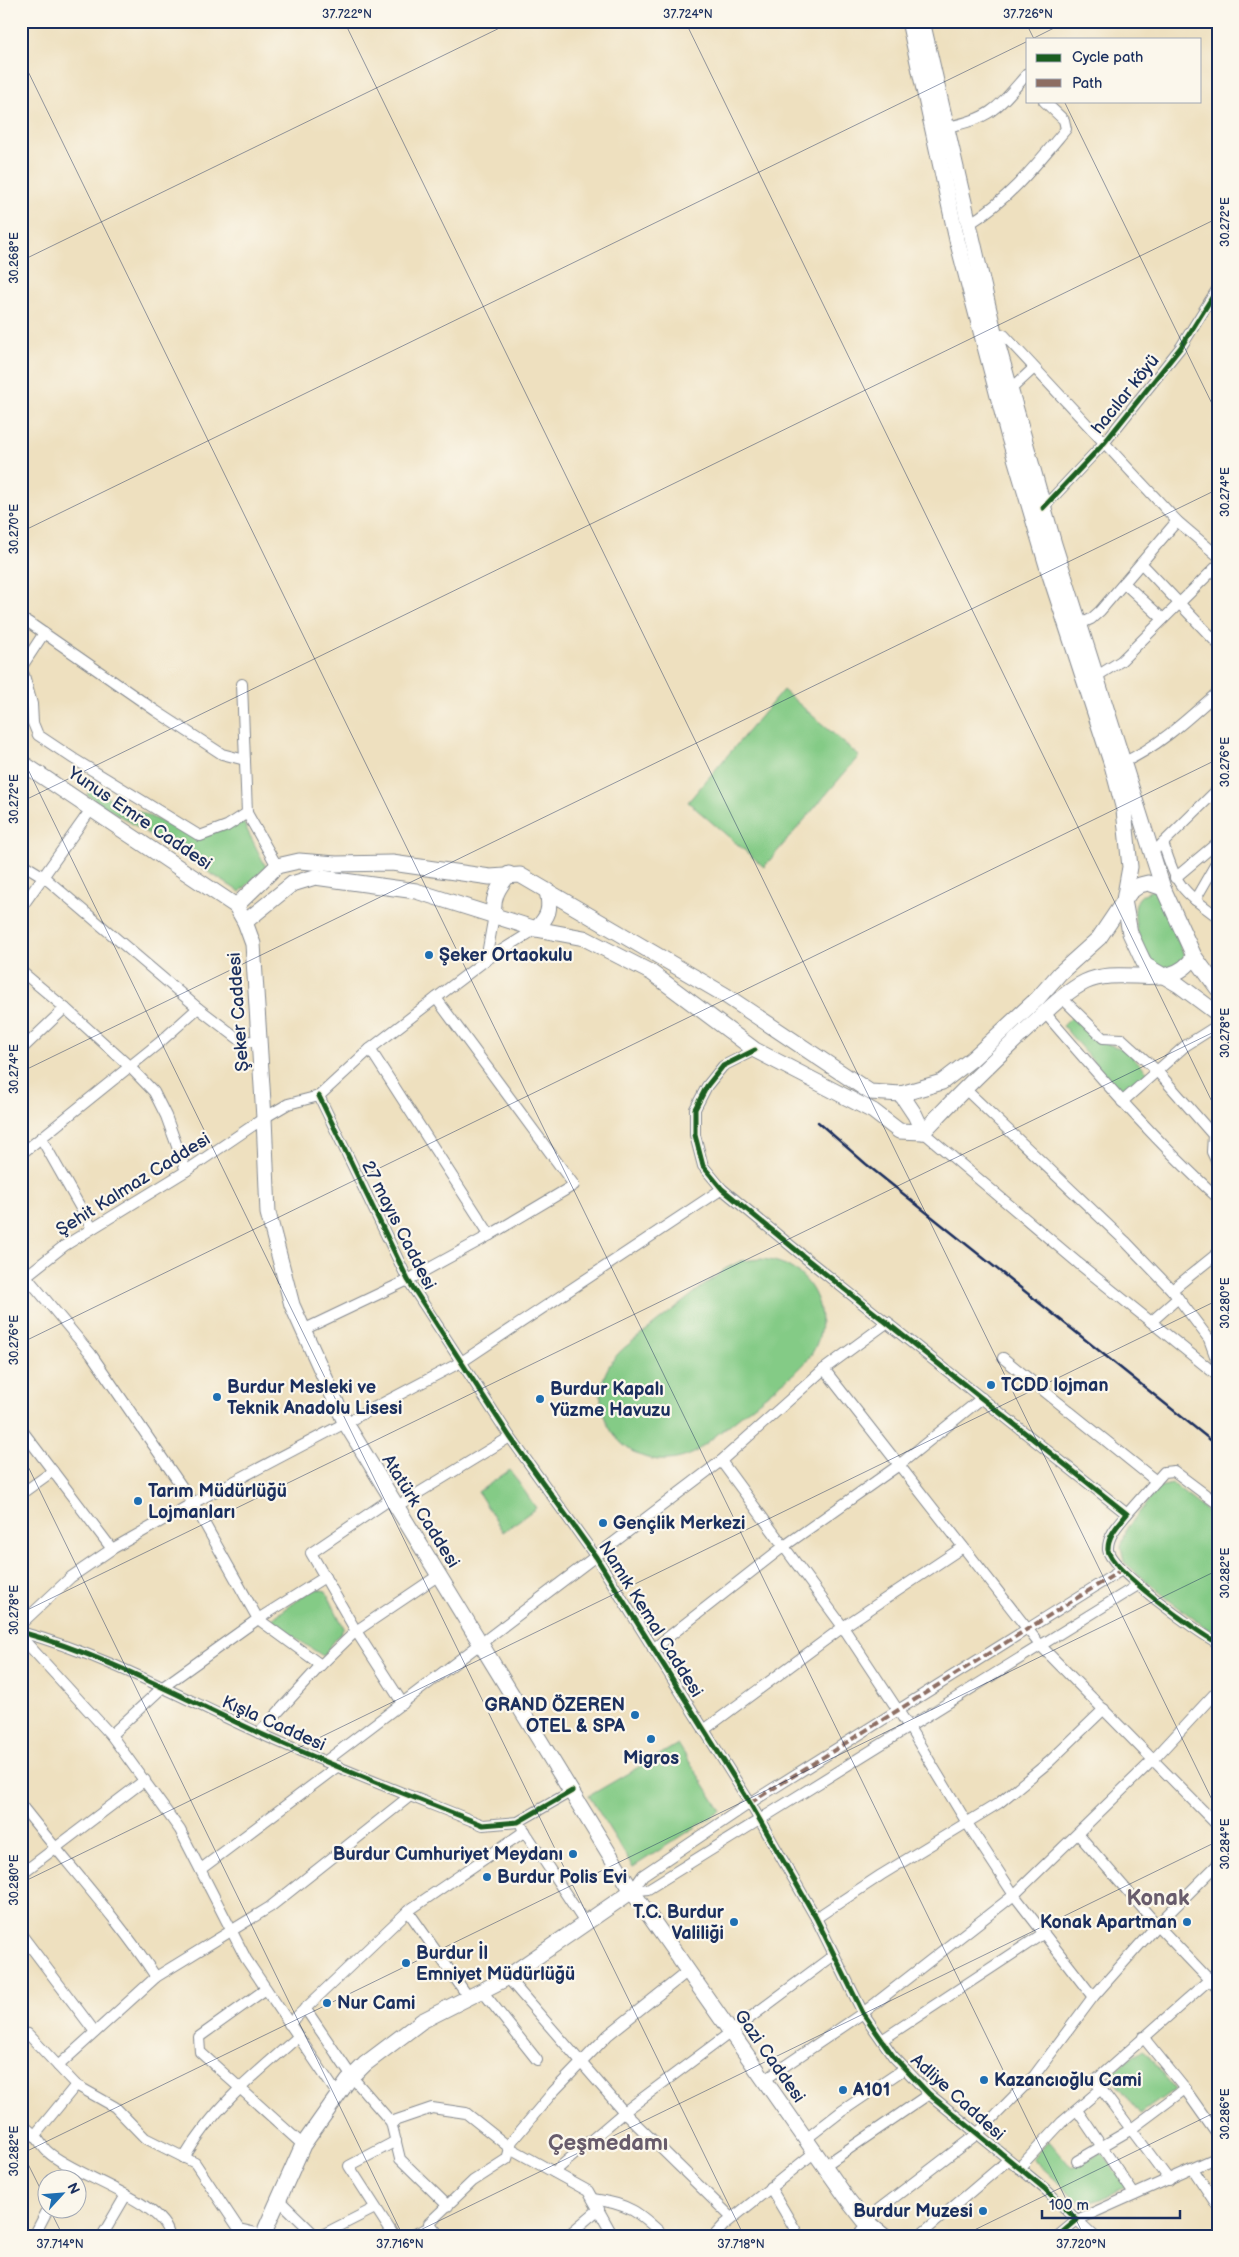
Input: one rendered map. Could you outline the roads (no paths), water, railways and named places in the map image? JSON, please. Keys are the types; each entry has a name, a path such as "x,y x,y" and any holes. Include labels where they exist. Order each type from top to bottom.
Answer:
{"main road":[{"path":"909,21 956,240 1008,434 1048,569 1112,765 1124,810 1130,867 1124,900 1130,934 1145,965 1179,985 1218,1014"},
{"path":"922,21 994,332 1043,508 1097,676 1122,763 1158,848 1163,888 1194,956 1218,989"},
{"name":"Yunus Emre Caddesi","path":"21,762 236,906"},
{"path":"236,906 278,866 299,861 336,864 392,863 490,877 509,874 520,875 725,995 870,1092 901,1094 942,1082 972,1058 1038,998 1060,973 1099,938 1124,900 1140,884 1148,883 1163,888"},
{"path":"494,916 492,903 500,885 509,874"},
{"path":"245,922 292,884 315,877 416,890 536,929 584,938 652,973 755,1050 872,1111 898,1131 923,1132 964,1088 1045,1013 1085,982 1104,976 1128,974 1163,977 1180,972 1194,956"},
{"path":"536,929 547,918 551,907 547,891"},
{"name":"Şeker Caddesi","path":"236,906 245,922 253,944 264,1118"},
{"path":"901,1094 923,1132"},
{"name":"Atatürk Caddesi","path":"264,1118 268,1213 289,1296 345,1422 632,1890"},
{"path":"265,2236 278,2199 303,2145 352,2077 384,2048 410,2030 441,2011 476,1995 508,1977 632,1890"},
{"name":"Gazi Caddesi","path":"632,1890 849,2201 868,2223 884,2236"}],"street":[{"path":"947,127 973,122 989,114 1026,80"},
{"path":"969,224 991,210 1010,194 1066,129 1064,120 1045,102"},
{"name":"hacılar köyü","path":"1043,508 1105,442 1188,337 1218,288"},
{"path":"994,332 1004,336 1177,521 1218,556"},
{"path":"1010,390 1034,368"},
{"path":"1080,624 1096,615 1177,521"},
{"path":"1141,563 1218,644"},
{"path":"1097,676 1121,661 1218,565"},
{"path":"1124,583 1164,619"},
{"path":"28,622 156,711 222,754 245,760"},
{"path":"44,633 21,670 32,704 32,723 38,735 200,836 227,826 247,813"},
{"path":"242,684 247,813 278,866"},
{"path":"1122,763 1158,742 1218,693"},
{"path":"1217,793 1158,848 1182,889 1218,917"},
{"path":"21,908 92,808"},
{"path":"1175,878 1218,842"},
{"path":"1195,900 1218,860"},
{"path":"21,864 44,877 198,1008 240,1040 258,1042"},
{"path":"486,960 494,916"},
{"path":"319,1096 370,1049 436,998 486,960 536,929"},
{"path":"21,971 130,1066 154,1092 166,1116 186,1171"},
{"path":"303,1330 408,1280 490,1235 574,1185 436,998"},
{"path":"1062,998 1103,1038 1122,1039 1157,1071 1213,1135 1212,1152 1218,1166"},
{"path":"21,1050 65,1008"},
{"path":"21,1154 159,1043 198,1008"},
{"path":"1045,1013 1122,1102 1177,1160 1218,1198"},
{"path":"1122,1102 1185,1046 1218,1025"},
{"path":"370,1049 490,1235"},
{"path":"755,1050 723,1066 707,1086 695,1109 695,1135 703,1166 722,1188 808,1260 1127,1514"},
{"path":"964,1088 1125,1241 1175,1294 1209,1339 1218,1364"},
{"name":"Şehit Kalmaz Caddesi","path":"23,1276 64,1246 186,1171 264,1118 288,1104 319,1096"},
{"name":"27 mayıs Caddesi","path":"319,1096 408,1280 462,1361"},
{"path":"923,1132 1218,1376"},
{"path":"41,1138 92,1228"},
{"path":"21,1624 71,1577 112,1549 193,1502 462,1361 722,1188"},
{"path":"1151,1322 1175,1294 1218,1253"},
{"path":"23,1276 91,1354 193,1502 258,1618 321,1665"},
{"path":"326,1761 721,1462 824,1369 888,1322"},
{"path":"1003,1358 1156,1481"},
{"name":"Namık Kemal Caddesi","path":"462,1361 510,1437 596,1557 777,1846"},
{"path":"824,1369 1040,1645 1218,1826"},
{"path":"653,1649 783,1548 899,1465 982,1398"},
{"path":"21,1429 112,1549"},
{"path":"403,1704 356,1631 310,1553 394,1502 510,1437"},
{"path":"721,1462 843,1628 899,1711 967,1823 1014,1895 1093,1997"},
{"path":"21,1494 53,1471"},
{"path":"1218,1504 1174,1472 1164,1472 1127,1514 1108,1543 1108,1553 1120,1571 1218,1644"},
{"path":"704,1730 843,1628 963,1547"},
{"path":"632,1890 643,1875 750,1803 1120,1571"},
{"path":"259,1732 321,1665 356,1631 439,1575"},
{"path":"111,1735 163,1687 258,1618 325,1577"},
{"path":"632,1890 648,1889 1138,1585"},
{"name":"Kışla Caddesi","path":"21,1632 59,1642 326,1761 483,1825 518,1822"},
{"path":"21,1637 111,1735 180,1830 246,1959 338,2095"},
{"path":"764,2080 863,2013 1014,1895 1154,1759 1218,1690"},
{"path":"816,1918 881,1875 999,1803 1049,1762 1104,1710"},
{"path":"201,1869 338,1766"},
{"path":"21,1874 145,1780"},
{"path":"572,1792 518,1822 586,1923"},
{"path":"58,2066 156,1977 233,1932 270,1907 410,1796"},
{"path":"21,1805 133,1943 156,1977"},
{"path":"289,2024 408,1911 524,1831"},
{"path":"1078,1834 1157,1925 1214,1976 1218,1989"},
{"name":"Adliye Caddesi","path":"777,1846 816,1918 863,2013 904,2068 929,2094 1019,2168 1094,2236"},
{"path":"858,2236 879,2209 976,2134 1034,2076 1093,1997 1157,1925 1218,1864"},
{"path":"408,1911 476,1995 537,2060"},
{"path":"882,2040 1044,1933"},
{"path":"21,1934 95,2032"},
{"path":"554,2172 624,2112 834,1955"},
{"path":"440,2236 429,2223 473,2182 507,2159 512,2141 553,2092 608,2036 688,1971"},
{"path":"1169,2180 1094,2081 1214,1976"},
{"path":"508,1977 624,2112 732,2218"},
{"path":"266,1989 199,2037 200,2052 303,2145"},
{"path":"305,2008 352,2077 391,2122 400,2159 448,2206"},
{"path":"21,2039 28,2034 76,2085 115,2107 145,2138 195,2163 239,2229 265,2236"},
{"path":"184,2158 198,2135 239,2087 298,2037"},
{"path":"1143,2037 1185,2089 1218,2136"},
{"path":"806,2139 842,2111 904,2068"},
{"path":"35,2135 76,2085"},
{"path":"1019,2168 1062,2122 1101,2089"},
{"path":"1077,2161 1130,2130 1185,2089"},
{"path":"824,2166 929,2094"},
{"path":"391,2122 432,2108 466,2112 510,2148 588,2191 613,2236"},
{"path":"1077,2110 1134,2194"},
{"path":"21,2124 35,2135 48,2152 75,2170"},
{"path":"394,2236 349,2166 396,2141"},
{"path":"714,2236 732,2218 815,2152"},
{"path":"1058,2236 1078,2220 1218,2157"},
{"path":"919,2236 1008,2160"},
{"path":"1193,2169 1218,2207"},
{"path":"88,2176 126,2194 153,2212 168,2228 169,2236"},
{"path":"770,2187 799,2236"},
{"path":"102,2236 126,2194"},
{"path":"278,2199 316,2236"},
{"path":"593,2199 618,2203 642,2215 664,2236"},
{"path":"320,2236 375,2208"},
{"path":"567,2236 599,2209"},
{"path":"34,2236 42,2220"},
{"path":"411,2236 432,2226"}],"railway":[{"path":"818,1122 866,1164 1218,1446"}],"place":[{"name":"Şeker Ortaokulu","path":"429,955"},
{"name":"TCDD lojman","path":"991,1385"},
{"name":"Burdur Mesleki ve Teknik Anadolu Lisesi","path":"217,1397"},
{"name":"Burdur Kapalı Yüzme Havuzu","path":"540,1399"},
{"name":"Tarım Müdürlüğü Lojmanları","path":"138,1501"},
{"name":"Gençlik Merkezi","path":"603,1523"},
{"name":"GRAND ÖZEREN OTEL & SPA","path":"635,1715"},
{"name":"Migros","path":"651,1739"},
{"name":"Burdur Cumhuriyet Meydanı","path":"573,1854"},
{"name":"Burdur Polis Evi","path":"487,1877"},
{"name":"T.C. Burdur Valiliği","path":"734,1922"},
{"name":"Konak Apartman","path":"1187,1922"},
{"name":"Burdur İl Emniyet Müdürlüğü","path":"406,1963"},
{"name":"Nur Cami","path":"327,2003"},
{"name":"Kazancıoğlu Cami","path":"984,2080"},
{"name":"A101","path":"843,2090"},
{"name":"Burdur Muzesi","path":"983,2211"}],"district":[{"name":"Konak","path":"1158,1897"},
{"name":"Çeşmedamı","path":"608,2142"}]}
